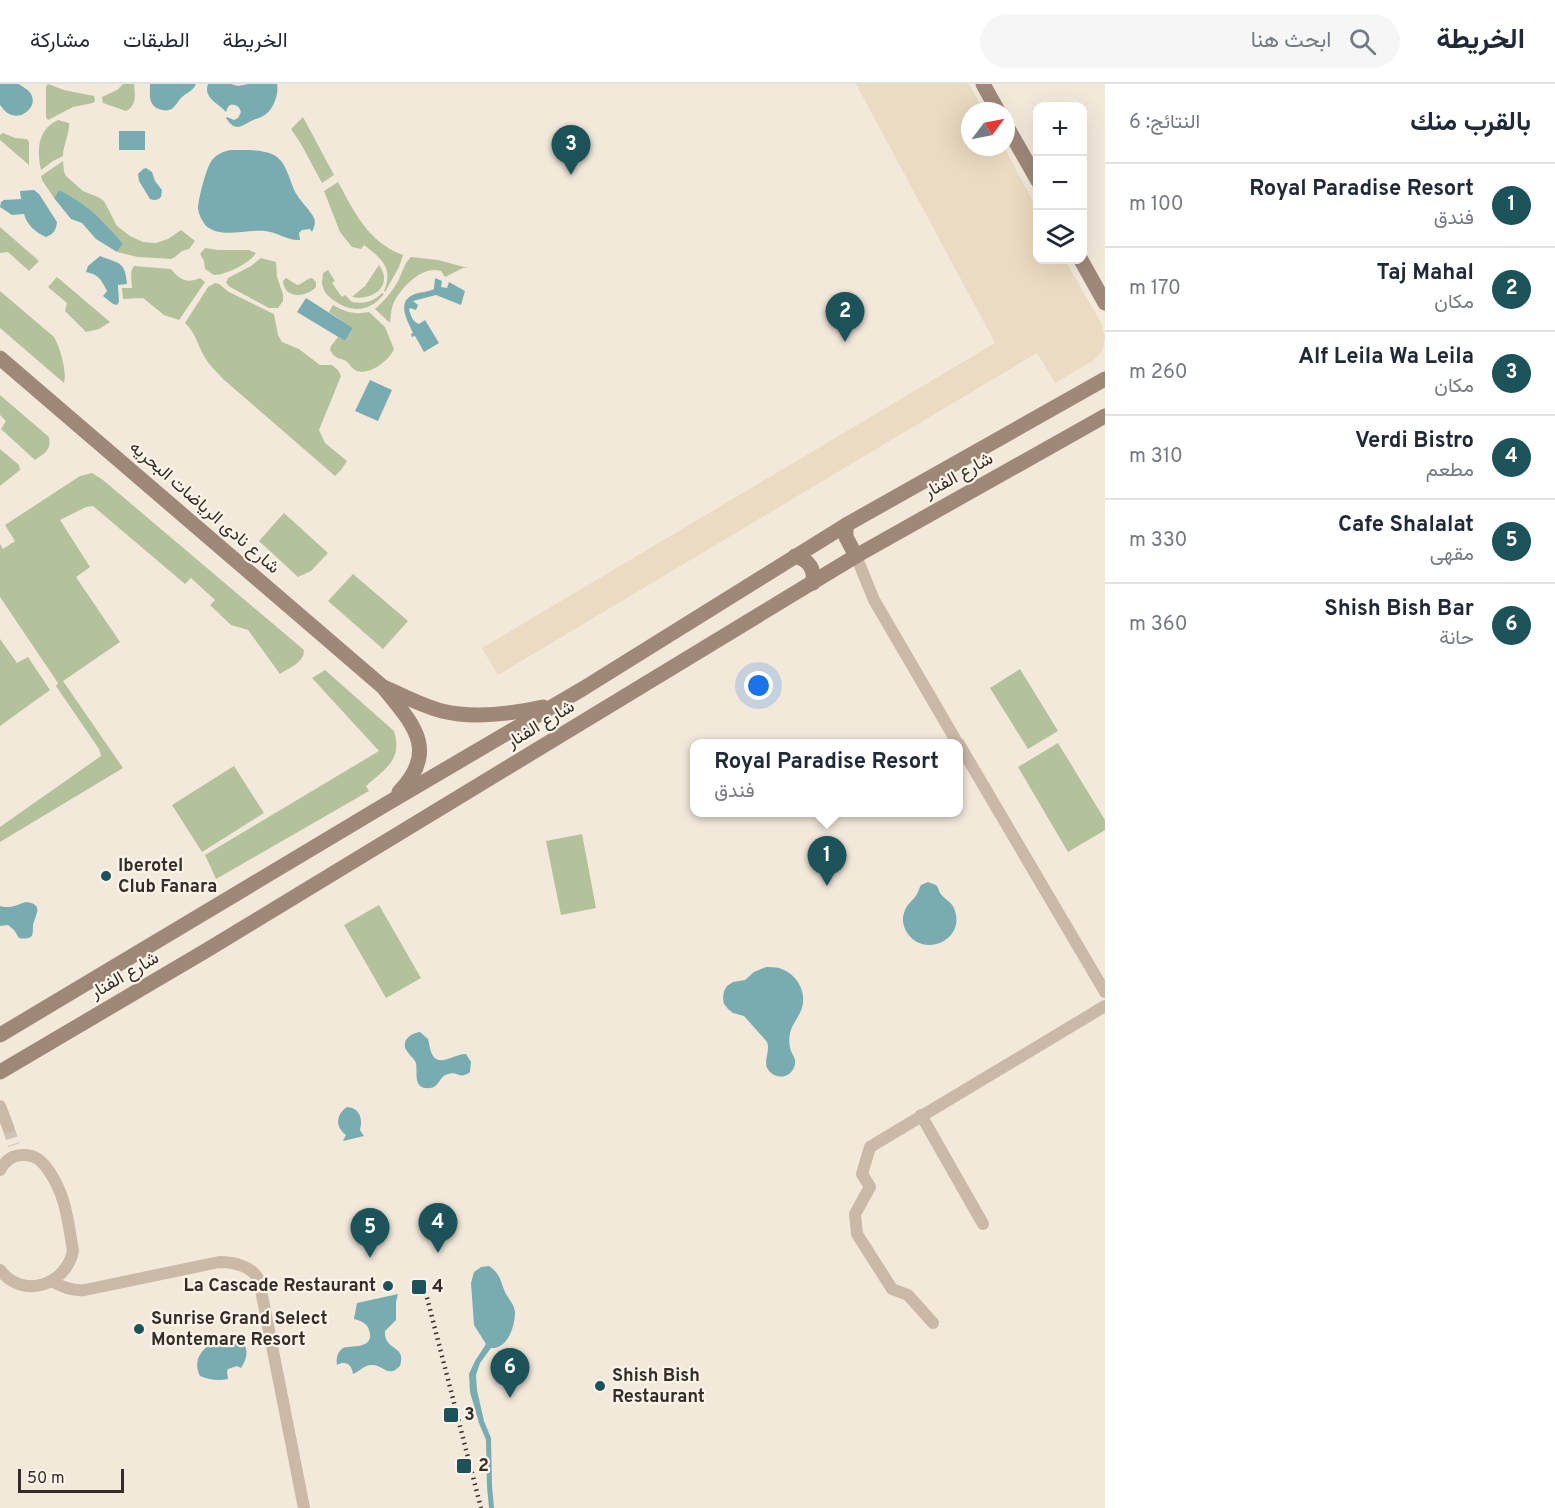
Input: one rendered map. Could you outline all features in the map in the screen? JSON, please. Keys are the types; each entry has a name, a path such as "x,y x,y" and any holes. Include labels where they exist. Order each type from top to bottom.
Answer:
{"main road":[{"path":"983,84 993,102"},
{"path":"1015,141 1033,172"},
{"path":"1083,264 1105,303"},
{"name":"شارع نادى الرياضات البحريه","path":"0,358 383,687 415,730 420,748 412,776 388,803"},
{"name":"شارع الفنار","path":"0,1035 584,688 846,525 1105,380"},
{"name":"شارع الفنار","path":"0,1072 207,951 856,556 1105,416"},
{"path":"846,525 846,537 856,556"},
{"path":"795,556 810,565 814,577 813,583"},
{"name":"شارع نادى الرياضات البحريه","path":"383,687 433,708 463,715 525,711 556,704"}],"street":[{"path":"856,556 874,600 956,739"},
{"path":"963,751 1105,992"},
{"path":"933,1323 908,1295 892,1288 857,1234 855,1214 870,1187 862,1174 870,1147 1105,1006"},
{"path":"0,1106 8,1127"},
{"path":"921,1115 983,1224"},
{"path":"0,1170 16,1150 37,1158 44,1164 56,1181 65,1201 73,1251 68,1265 58,1277 40,1286 26,1286 14,1282 0,1270"},
{"path":"52,1281 66,1288 85,1290 219,1262 234,1264 253,1271 259,1280 304,1508"}],"green space":[{"path":"48,84 94,96 95,101 73,107 48,120 46,117 46,87"},
{"path":"123,84 134,84 134,99 130,109 126,111 103,103 102,97 117,90"},
{"path":"303,117 334,175 322,183 291,129"},
{"path":"58,120 69,123 63,156 41,170 39,148 42,135 51,124"},
{"path":"3,133 15,138 27,139 29,165 0,140 0,135"},
{"path":"63,161 66,176 83,191 104,201 117,226 130,236 143,242 156,243 168,239 181,230 195,241 189,249 171,259 138,257 117,252 123,244 102,220 78,201 59,190 54,198 42,180 41,176"},
{"path":"338,182 357,215 372,234 380,242 403,255 385,292 387,270 384,264 364,245 361,249 352,247 340,232 324,191"},
{"path":"0,227 39,261 29,271 8,252 0,253"},
{"path":"205,248 249,250 256,253 249,261 237,268 214,275 205,269 200,254"},
{"path":"411,257 438,260 468,268 463,268 445,277 441,271 434,270 414,278 395,300 390,323 375,309 395,287"},
{"path":"261,258 276,262 277,277 283,294 283,301 278,308 269,308 226,283 228,278"},
{"path":"379,265 384,279 379,290 367,297 352,297 365,286"},
{"path":"134,266 171,269 184,280 191,281 200,278 205,282 179,320 164,315 143,298 123,299 122,288 132,288 131,274"},
{"path":"328,270 335,281 332,283 342,297 345,295 352,302 368,302 384,294 366,308 352,309 339,304 324,291 323,273"},
{"path":"57,277 110,322 99,329 86,332 65,311 67,303 48,287"},
{"path":"286,278 297,285 312,278 316,282 316,287 301,295 291,294 284,287 283,281"},
{"path":"215,283 274,314 278,335 282,342 299,349 320,365 332,365 338,370 341,376 319,430 325,443 347,461 335,476 223,379 206,359 185,323 208,287"},
{"path":"0,291 54,337 59,347 65,373 64,383 0,328"},
{"path":"333,305 350,312 369,312 385,327 394,349 392,354 373,369 362,372 337,358 330,350 331,346 338,337 345,341 353,328 329,312"},
{"path":"0,395 49,437 47,451 35,460 1,429 6,421 0,415"},
{"path":"0,449 19,465 20,470 0,486"},
{"path":"92,473 304,650 302,658 296,664 280,674 248,630 231,625 210,605 215,600 191,578 185,584 93,506 86,507 60,520 90,567 76,577 120,642 63,681 123,768 0,842 0,827 101,756 99,749 56,686 58,683 0,597 0,544 3,549 15,541 5,525 80,476"},
{"path":"284,513 328,553 311,571 298,577 259,541"},
{"path":"353,574 408,621 383,649 328,601"},
{"path":"0,639 17,663 28,657 50,690 0,726"},
{"path":"1020,669 1058,731 1028,749 990,688"},
{"path":"325,670 394,731 396,749 391,763 366,786 369,791 216,879 205,855 379,751 312,678"},
{"path":"1058,743 1105,820 1105,830 1068,852 1018,767"},
{"path":"234,766 264,813 202,852 172,805"},
{"path":"582,834 596,908 561,915 546,841"},
{"path":"379,905 421,978 386,998 344,925"}],"shaded area":[{"path":"856,84 969,84 979,102 961,102 961,156 1009,156 1033,201 1033,264 1067,264 1100,321 1105,337 1103,350 1094,360 1055,383 1037,353 498,675 482,648 995,343"}],"water":[{"path":"0,84 19,84 29,91 33,99 31,107 25,113 16,116 5,111 0,105"},
{"path":"150,84 196,84 173,108 167,110 153,105 150,99"},
{"path":"208,84 238,86 277,84 277,92 274,104 265,115 236,127 226,118 234,120 238,118 241,112 239,108 236,105 230,105 226,112 209,97"},
{"path":"119,131 145,131 145,150 119,150"},
{"path":"231,150 253,150 279,158 294,190 314,218 312,232 310,229 302,230 299,233 300,240 296,240 265,231 227,233 212,230 206,226 198,209 205,177 214,158"},
{"path":"146,168 152,172 162,190 161,197 158,199 150,199 139,181 138,174"},
{"path":"34,190 57,222 54,231 46,237 32,228 24,214 12,215 0,207 4,200 21,199 20,191"},
{"path":"59,190 86,207 109,227 123,244 117,252 96,239 82,223 71,219 54,198"},
{"path":"100,256 117,262 125,271 127,284 118,285 119,302 117,305 103,296 107,291 99,278 86,272 88,266"},
{"path":"435,278 442,281 441,287 447,288 449,282 465,291 461,305 436,295 413,301 418,305 416,310 410,308 409,310 412,318 419,324 425,320 439,343 424,352 415,336 412,337 413,333 404,306 409,297 434,289"},
{"path":"306,298 353,328 345,341 297,312"},
{"path":"370,380 392,390 378,421 355,411"},
{"path":"928,882 936,885 940,893 953,905 956,922 954,931 948,938 931,945 922,944 913,939 906,931 903,920 906,907 921,885"},
{"path":"26,902 35,905 37,910 32,936 23,939 19,938 8,925 0,926 0,906 10,907"},
{"path":"766,967 785,970 795,978 803,995 802,1008 790,1035 790,1047 795,1059 794,1068 792,1072 781,1077 767,1069 767,1042 744,1016 728,1009 723,998 727,986 733,982 745,980 754,972"},
{"path":"420,1032 428,1039 432,1055 436,1059 445,1060 466,1054 471,1062 470,1072 463,1075 451,1073 445,1075 436,1086 430,1088 420,1086 417,1080 416,1063 405,1044 410,1036"},
{"path":"347,1107 355,1109 360,1115 360,1130 364,1136 343,1141 346,1135 342,1132 338,1121 341,1113"},
{"path":"489,1266 499,1276 515,1312 514,1324 506,1341 502,1345 491,1348 480,1363 476,1375 484,1421 491,1438 494,1508 489,1508 486,1440 470,1392 469,1374 486,1344 474,1325 471,1283 474,1272 481,1267"},
{"path":"398,1294 396,1320 385,1331 388,1342 400,1354 400,1366 396,1370 389,1371 375,1365 368,1365 353,1374 348,1364 337,1365 337,1356 343,1348 365,1344 369,1341 367,1326 354,1319 357,1303"},
{"path":"226,1335 236,1335 245,1347 247,1354 241,1368 237,1366 228,1369 228,1379 214,1380 200,1376 197,1362 199,1356 213,1342"}],"tunnel":[{"path":"8,1127 14,1145"}],"railway":[{"path":"424,1286 481,1508"}],"place":[{"name":"Alf Leila Wa Leila","path":"571,175"},
{"name":"Taj Mahal","path":"845,342"},
{"name":"Iberotel Club Fanara","path":"106,876"},
{"name":"Royal Paradise Resort","path":"827,886"},
{"name":"Verdi Bistro","path":"438,1253"},
{"name":"Cafe Shalalat","path":"370,1258"},
{"name":"La Cascade Restaurant","path":"388,1286"},
{"name":"4","path":"419,1287"},
{"name":"Sunrise Grand Select Montemare Resort","path":"139,1329"},
{"name":"Shish Bish Restaurant","path":"600,1386"},
{"name":"Shish Bish Bar","path":"510,1398"},
{"name":"3","path":"451,1415"},
{"name":"2","path":"464,1466"}]}
